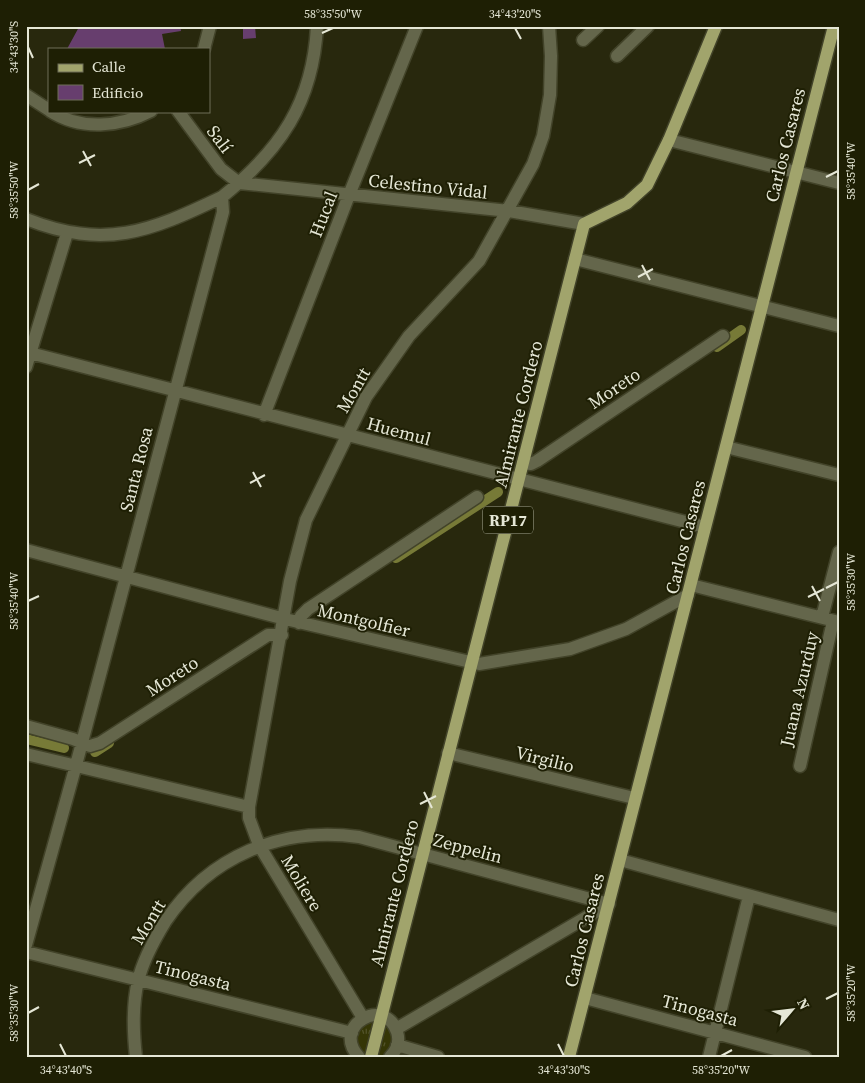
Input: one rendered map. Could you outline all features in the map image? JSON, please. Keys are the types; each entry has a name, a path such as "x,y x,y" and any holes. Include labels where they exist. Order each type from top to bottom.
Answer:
{"main road":[{"path":"584,224 621,206 640,193 655,171 716,26"},
{"name":"Carlos Casares","path":"569,1057 796,172 835,42 834,26"},
{"name":"Almirante Cordero","path":"371,1057 421,854 584,224"}],"street":[{"path":"204,48 210,26"},
{"path":"26,219 67,233 91,236 141,230 180,217 222,197 259,166 280,141 300,104 312,68 317,26"},
{"name":"Hucal","path":"264,415 349,195 418,26"},
{"name":"Montt","path":"249,807 285,619 290,581 304,527 366,397 396,353 471,272 488,248 509,212 533,164 547,119 551,76 549,26"},
{"path":"583,40 598,26"},
{"path":"618,56 648,26"},
{"path":"26,95 48,110"},
{"path":"52,112 77,122 104,125 123,123 149,112"},
{"name":"Salí","path":"179,112 222,169 239,183"},
{"path":"669,140 839,184"},
{"name":"Celestino Vidal","path":"239,183 509,212 584,224"},
{"name":"Santa Rosa","path":"26,945 82,743 174,390 223,212 222,197"},
{"path":"26,367 28,353 67,233"},
{"path":"575,259 839,326"},
{"name":"Moreto","path":"523,463 531,464 723,336"},
{"name":"Huemul","path":"28,353 705,527"},
{"path":"726,447 839,475"},
{"path":"299,623 301,616 308,609 477,497"},
{"name":"Montgolfier","path":"26,550 299,623 471,663 487,664 570,649 626,629 690,590"},
{"name":"Juana Azurduy","path":"800,766 831,620 839,552"},
{"path":"690,590 831,620"},
{"name":"Moreto","path":"82,743 90,746 100,743 268,635 282,635"},
{"path":"26,726 82,743"},
{"name":"Virgilio","path":"448,753 634,798"},
{"path":"26,754 196,796 249,807"},
{"name":"Moliere","path":"249,807 249,818 259,845 363,1018"},
{"name":"Zeppelin","path":"259,845 299,835 339,834 380,842 608,904"},
{"name":"Montt","path":"136,1057 134,1005 138,980 152,946 184,898 223,864 259,845"},
{"path":"620,860 839,920"},
{"path":"709,1057 749,896"},
{"path":"396,1029 608,904"},
{"name":"Tinogasta","path":"26,952 352,1033"},
{"name":"Tinogasta","path":"585,998 715,1031 805,1057"},
{"path":"352,1055 352,1033 356,1024 363,1018 381,1016 388,1019 396,1029 397,1046 390,1057"},
{"path":"397,1046 438,1057"}],"green space":[{"path":"378,1019 365,1057 357,1050 357,1032 361,1026"},
{"path":"383,1020 396,1035 386,1057 373,1057"}],"building":[{"path":"180,26 181,31 162,34 165,48 68,48 79,27"},
{"path":"243,26 255,26 256,38 243,39"}],"waterway":[{"path":"717,347 741,330"},
{"path":"396,558 498,492"},
{"path":"26,739 64,748"},
{"path":"95,752 109,743"}]}
